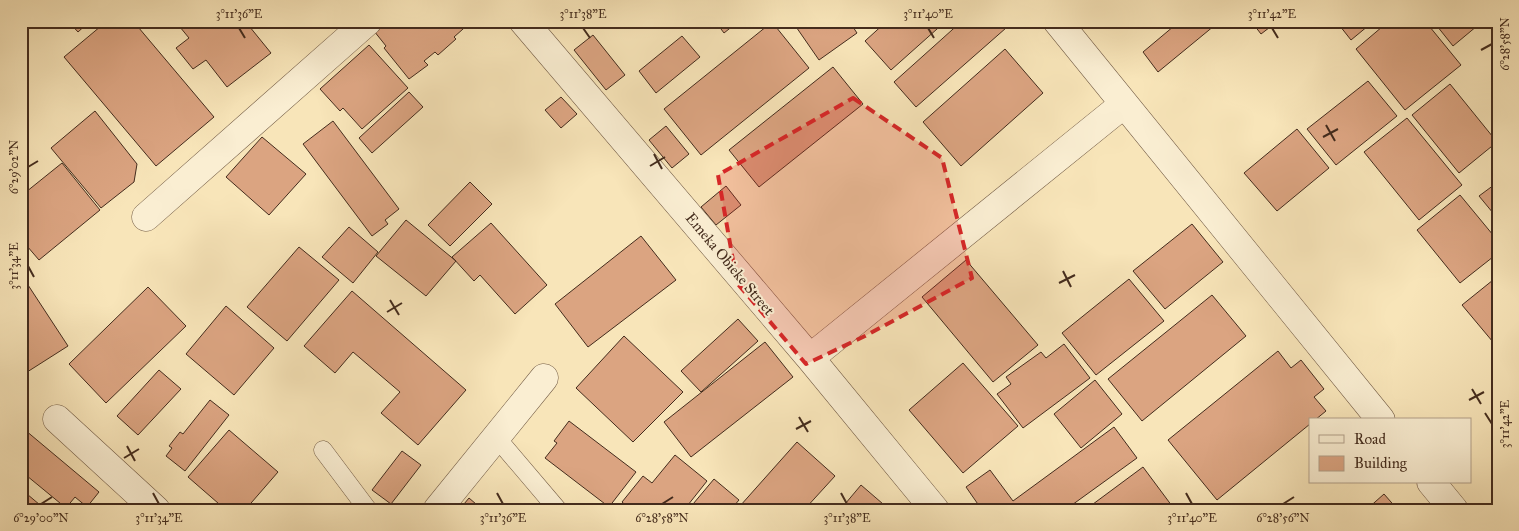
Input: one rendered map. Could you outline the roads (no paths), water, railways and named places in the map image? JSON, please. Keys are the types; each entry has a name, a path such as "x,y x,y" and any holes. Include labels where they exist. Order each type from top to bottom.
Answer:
{"street":[{"path":"146,218 368,21"},
{"name":"Emeka Obieke Street","path":"523,21 810,358 935,510"},
{"path":"1056,21 1379,418"},
{"path":"810,358 1124,104"},
{"path":"437,510 544,378"},
{"path":"57,419 156,510"},
{"path":"1434,484 1454,510"}],"lane":[{"path":"496,437 558,510"},
{"path":"323,450 368,510"}]}
